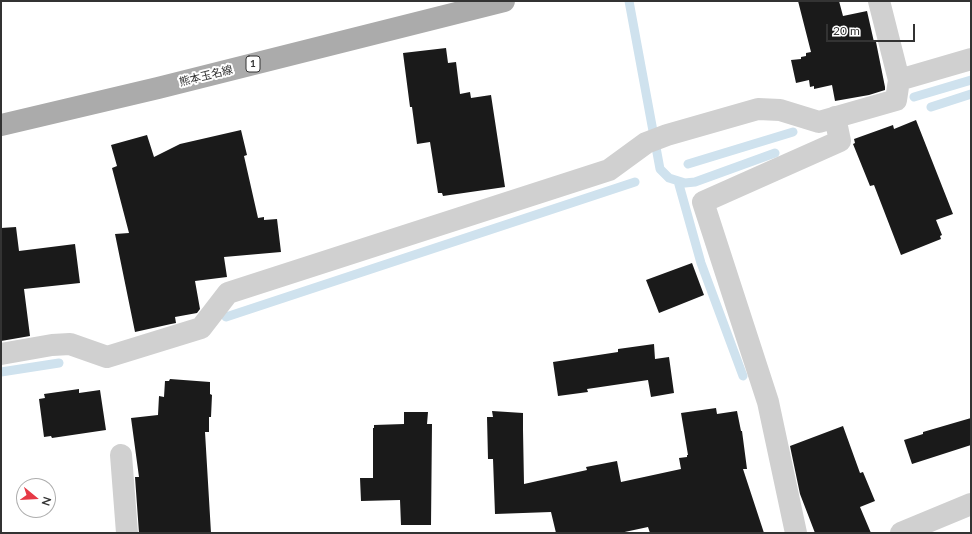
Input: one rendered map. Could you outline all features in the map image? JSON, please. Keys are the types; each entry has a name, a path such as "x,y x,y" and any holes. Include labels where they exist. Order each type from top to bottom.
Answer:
{"main road":[{"name":"熊本玉名線","path":"1,125 158,88 504,1"}],"street":[{"path":"1,354 52,345 70,344 107,358 201,328 228,293 609,170 646,143 758,109 780,110 819,122 896,100 900,80 879,1"},
{"path":"900,80 971,59"},
{"path":"796,533 768,402 703,202 840,141 835,117"},
{"path":"121,455 126,533"},
{"path":"901,533 971,504"}],"building":[{"path":"798,1 839,1 843,16 867,11 874,42 876,42 885,90 869,95 835,101 832,85 814,89 814,86 810,87 809,80 796,83 791,60 801,59 801,57 806,56 806,53 811,52"},
{"path":"446,48 448,63 456,62 460,94 470,92 471,98 491,95 505,187 443,196 442,193 438,193 430,142 417,144 412,107 410,107 403,53"},
{"path":"916,120 953,214 936,220 942,235 940,236 941,239 901,255 874,185 870,186 853,144 855,143 854,139 893,125 894,129"},
{"path":"241,130 247,155 244,156 258,218 264,217 264,220 277,219 281,252 224,257 227,277 195,281 200,309 197,313 175,317 176,323 135,332 115,234 129,233 112,168 117,166 111,145 147,135 154,157 180,144"},
{"path":"16,227 19,251 75,244 80,283 24,289 30,336 1,341 1,228"},
{"path":"692,263 704,295 659,313 646,280"},
{"path":"654,344 655,359 669,357 674,393 651,397 648,380 587,389 588,392 558,396 553,362 618,352 618,349"},
{"path":"170,379 210,382 210,394 212,395 211,417 209,417 209,432 205,432 211,533 139,533 135,477 139,477 131,418 158,415 159,396 164,397 165,381 169,381"},
{"path":"79,389 79,393 100,390 106,430 52,438 51,436 44,437 39,399 45,398 44,394"},
{"path":"716,408 717,414 737,411 742,431 747,469 743,469 764,533 650,533 648,527 620,533 556,533 551,512 495,514 493,459 488,459 487,417 493,417 492,411 523,413 524,484 587,470 586,467 617,461 621,482 681,469 679,458 687,457 688,455 681,413"},
{"path":"404,412 428,412 427,424 432,424 431,525 401,525 400,500 361,501 360,478 373,478 374,425 404,424"},
{"path":"971,418 971,445 912,464 904,440 923,434 923,432"},
{"path":"843,426 860,473 863,472 875,501 860,507 871,533 815,533 800,494 790,446"}],"waterway":[{"path":"629,1 660,169 669,178 685,183 695,182 775,153"},
{"path":"914,97 971,80"},
{"path":"931,107 971,94"},
{"path":"688,164 793,132"},
{"path":"678,181 701,263 743,376"},
{"path":"226,317 635,182"},
{"path":"1,372 59,363"}]}
